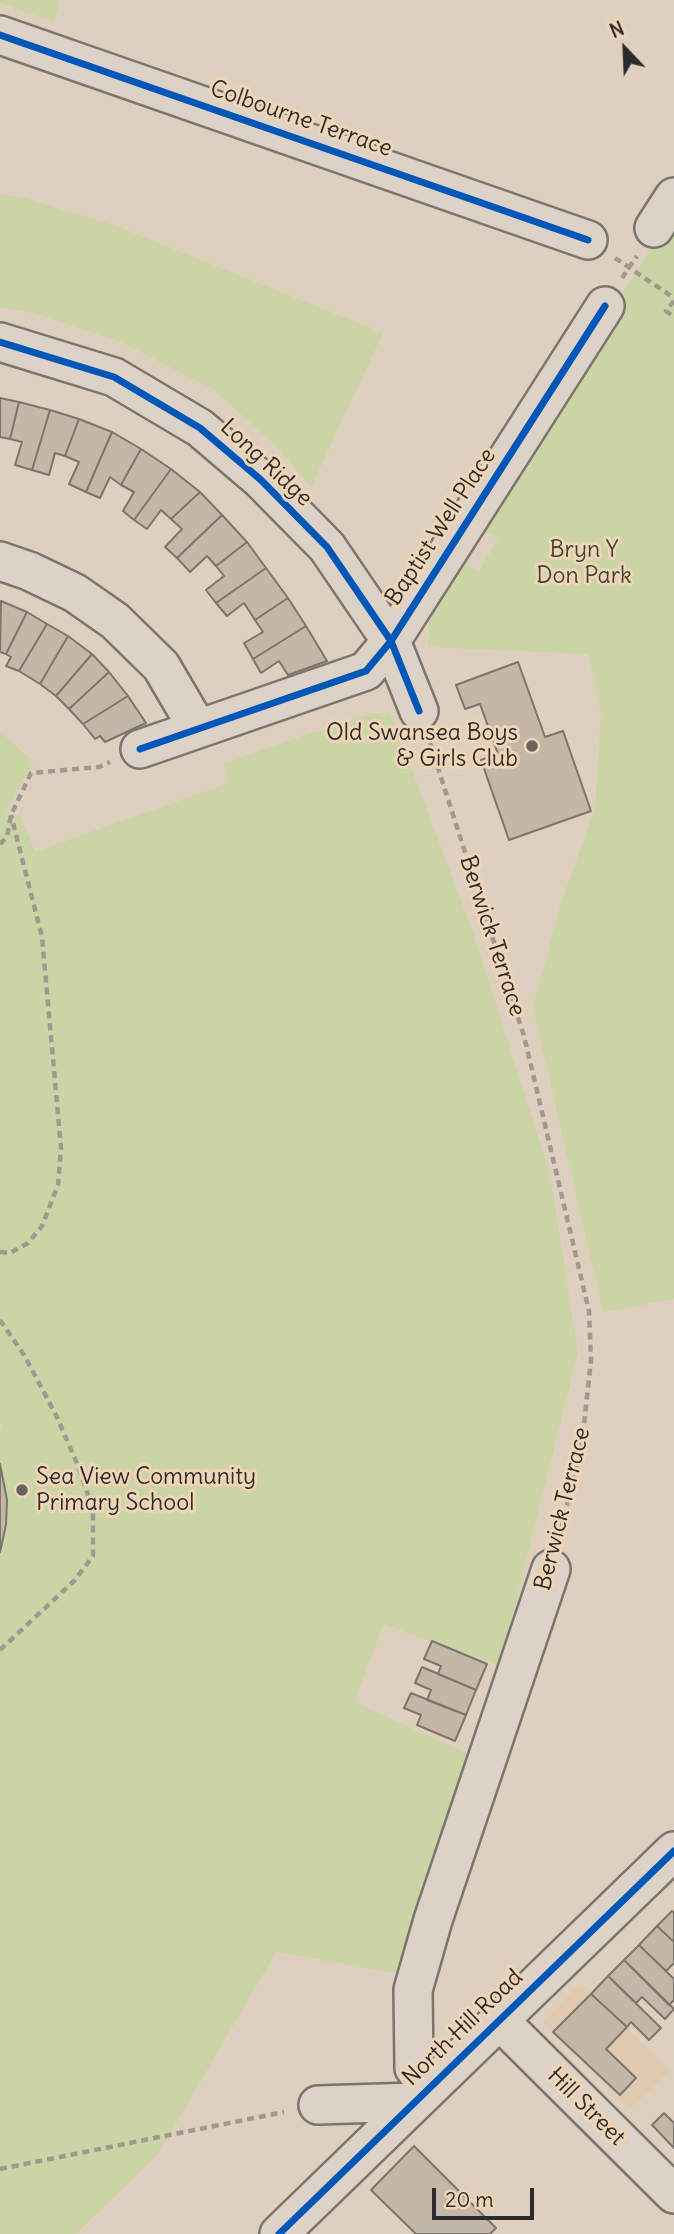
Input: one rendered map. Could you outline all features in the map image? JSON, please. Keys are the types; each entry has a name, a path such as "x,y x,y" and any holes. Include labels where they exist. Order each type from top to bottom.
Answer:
{"street":[{"name":"Colbourne Terrace","path":"0,35 588,240"},
{"path":"654,228 674,197"},
{"name":"Baptist Well Place","path":"140,749 366,671 391,640 605,306"},
{"name":"Long Ridge","path":"0,342 114,377 200,428 261,480 327,547 391,640 419,711"},
{"path":"0,561 29,571 75,593 116,621 161,666 198,729"},
{"name":"Berwick Terrace","path":"422,2095 414,2068 413,1990 433,1920 551,1569"},
{"name":"North Hill Road","path":"279,2234 674,1851"},
{"name":"Hill Street","path":"499,2021 674,2194"},
{"path":"318,2105 422,2095"}],"path":[{"path":"605,306 654,228"},
{"path":"588,240 674,299 666,311 674,317"},
{"path":"0,844 7,837 11,815 31,773 99,768 140,749"},
{"path":"0,1252 10,1253 28,1243 42,1226 58,1185 61,1148 42,937 11,815"},
{"path":"0,1320 24,1355 57,1415 93,1510 93,1556 74,1581 0,1650"},
{"path":"0,2169 318,2105"}],"shaded area":[{"path":"581,1983 670,2070 630,2109 543,2023"}],"green space":[{"path":"0,0 60,0 54,22 0,3"},
{"path":"0,194 28,199 119,227 383,333 311,487 274,444 213,389 123,343 33,313 0,307"},
{"name":"Bryn Y Don Park","path":"674,212 674,1299 603,1312 533,1007 561,903 595,809 601,712 588,654 429,647 430,613 462,562 479,571 498,539 476,525"},
{"path":"390,712 472,930 550,1173 578,1353 500,1666 383,1624 355,1702 468,1754 395,1973 276,1952 158,2154 76,2234 0,2234 0,1552 6,1525 7,1500 0,1464 0,1429 3,1427 0,1422 0,731 33,762 6,812 21,817 35,852 229,783 224,764 369,714"}],"building":[{"path":"0,398 19,402 10,439 0,437"},
{"path":"19,402 50,410 32,470 15,465 22,442 10,439"},
{"path":"50,410 79,419 65,456 55,453 49,475 32,470"},
{"path":"79,419 112,432 86,492 69,484 79,462 65,456"},
{"path":"112,432 141,449 121,485 110,477 100,498 86,492"},
{"path":"141,449 171,469 134,520 123,511 134,492 121,485"},
{"path":"171,469 200,492 171,519 161,510 147,529 134,520"},
{"path":"200,492 222,515 177,558 165,547 182,529 171,519"},
{"path":"222,515 247,542 216,566 207,556 190,572 177,558"},
{"path":"247,542 266,568 216,603 206,590 224,576 216,566"},
{"path":"266,568 288,598 255,620 244,603 227,616 216,603"},
{"path":"288,598 306,626 253,659 244,643 263,632 255,620"},
{"path":"1,601 27,612 6,654 0,652"},
{"path":"27,612 47,624 19,671 6,666 11,657 6,654"},
{"path":"47,624 68,636 40,684 19,671"},
{"path":"306,626 327,661 288,675 279,661 261,673 253,659"},
{"path":"68,636 92,654 56,696 40,684"},
{"path":"92,654 109,672 69,709 56,696"},
{"name":"Old Swansea Boys & Girls Club","path":"518,662 545,737 563,731 591,811 509,840 481,760 498,754 480,704 465,709 456,685"},
{"path":"109,672 128,696 83,724 69,709"},
{"path":"128,696 146,723 105,742 100,736 95,739 83,724"},
{"path":"0,1464 7,1500 6,1525 0,1552"},
{"path":"432,1641 487,1664 476,1690 438,1674 441,1666 424,1659"},
{"path":"422,1667 476,1690 466,1715 427,1700 431,1690 415,1683"},
{"path":"411,1693 466,1715 455,1741 417,1725 421,1715 404,1708"},
{"path":"672,1911 674,1913 674,1942 657,1926"},
{"path":"657,1926 674,1942 674,1963 666,1971 639,1945"},
{"path":"639,1945 674,1979 674,2000 669,2005 624,1960"},
{"path":"624,1960 674,2009 665,2019 642,1997 636,2003 608,1976"},
{"path":"608,1976 661,2028 649,2040 631,2022 627,2027 591,1994"},
{"path":"591,1994 627,2027 606,2049 636,2078 620,2095 553,2032"},
{"path":"664,2113 674,2123 674,2148 652,2125"},
{"path":"414,2146 496,2228 490,2234 416,2234 371,2190"}],"cycle path":[{"path":"0,35 588,240"},
{"path":"140,749 366,671 391,641 605,306"},
{"path":"0,342 114,377 200,428 261,480 327,547 391,641 419,711"},
{"path":"279,2234 674,1851"}],"place":[{"name":"Old Swansea Boys & Girls Club","path":"532,746"},
{"name":"Sea View Community Primary School","path":"22,1490"}]}
